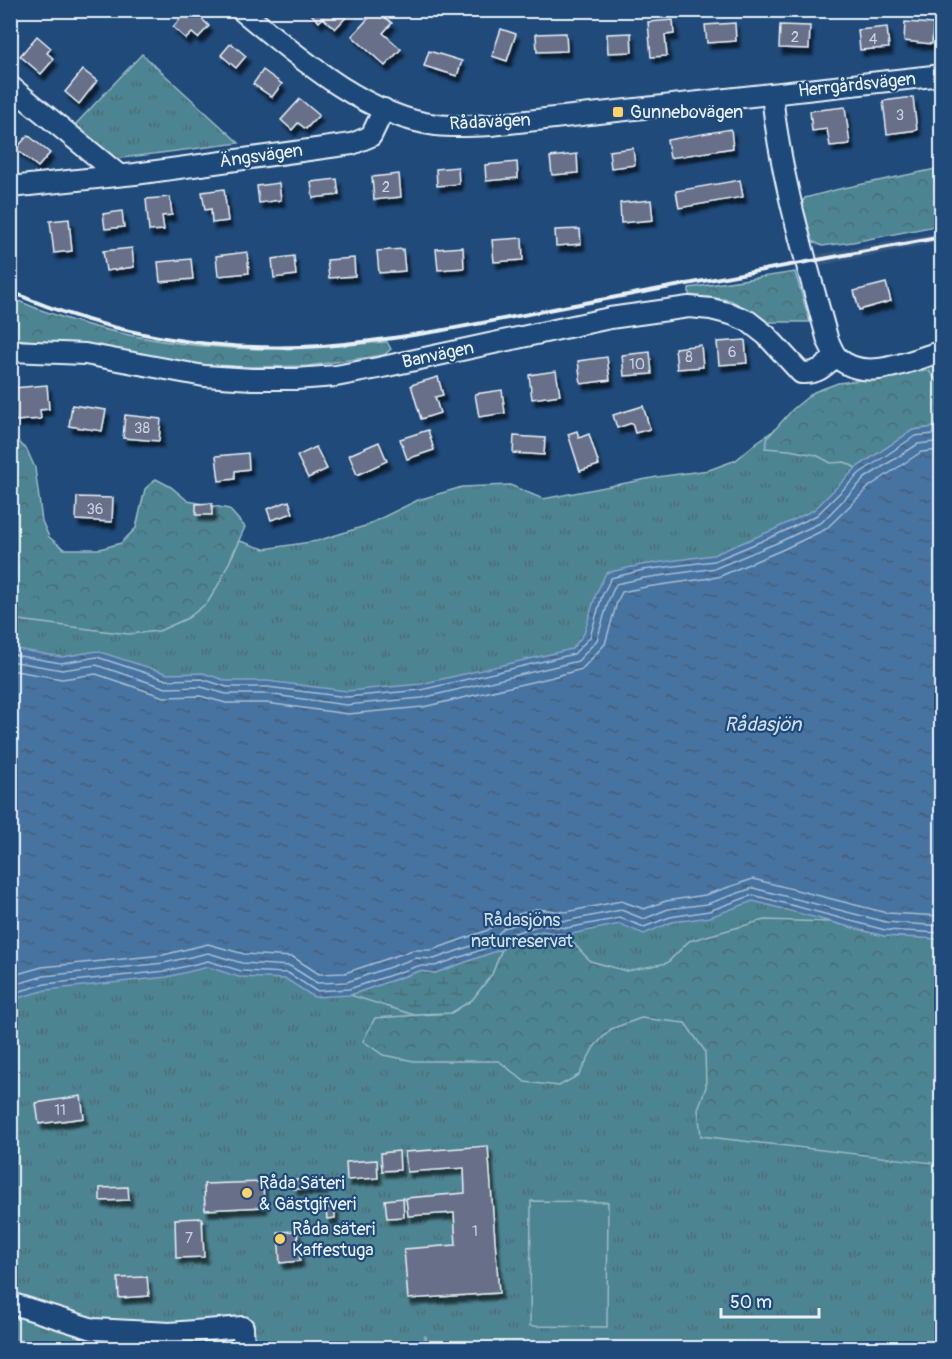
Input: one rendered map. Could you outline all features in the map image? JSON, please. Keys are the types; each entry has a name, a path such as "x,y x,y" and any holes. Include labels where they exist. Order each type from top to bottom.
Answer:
{"street":[{"name":"Rådavägen","path":"241,10 324,75 354,95 416,121 436,125 491,125 772,94"},
{"name":"Herrgårdsvägen","path":"772,94 942,75"},
{"path":"10,86 118,175"},
{"path":"772,94 784,170 795,220 828,341 836,356 847,365 876,369 898,365 942,351"},
{"name":"Ängsvägen","path":"10,187 135,174 352,144 371,136 384,109"},
{"name":"Banvägen","path":"10,351 85,354 204,376 296,379 336,376 610,318 689,307 711,309 748,321 766,335 801,373 811,374 820,371 836,356"},
{"path":"10,1303 93,1329 170,1333 243,1327 244,1348"}],"shaded area":[{"path":"941,232 941,242 812,267 808,256"}],"green space":[{"path":"142,54 239,143 114,159 73,127"},
{"path":"941,168 941,225 822,246 804,237 798,208 805,198"},
{"path":"795,272 810,322 764,322 730,300 689,295 689,288"},
{"path":"11,298 76,322 144,338 178,343 247,349 282,349 387,342 391,349 384,355 308,366 247,367 195,364 11,338"},
{"name":"Rådasjöns naturreservat","path":"941,357 941,1348 11,1348 10,578 227,566 240,541 264,549 317,541 365,526 418,500 462,487 510,485 543,499 657,477 709,470 736,460 786,422 869,379"},
{"path":"908,371 929,371 941,387 941,417 935,427 913,430 856,468 845,462 831,463 816,455 765,448 768,437 793,409 814,392 838,383"},
{"path":"10,433 27,450 35,468 42,521 49,537 64,549 100,549 121,543 136,528 145,489 156,479 171,487 188,501 229,509 245,527 220,582 208,602 188,618 159,631 128,634 11,619"},
{"path":"764,920 831,922 884,936 941,939 941,1164 701,1136 698,1109 706,1087 705,1051 685,1023 641,1018 611,1029 594,1047 579,1075 559,1086 525,1082 499,1061 414,1061 383,1055 363,1041 375,1018 451,1013 472,1000 492,974 502,949 510,940 542,930 566,935 590,961 627,971 667,963 689,941"},
{"path":"502,949 492,974 472,1000 451,1013 411,1014 350,995 419,971 435,973"},
{"path":"531,1201 608,1202 607,1327 530,1326"}],"water":[{"name":"Rådasjön","path":"942,428 941,939 884,936 753,901 710,917 672,922 644,934 620,924 566,935 542,931 510,940 502,949 435,973 419,971 350,995 314,997 286,979 239,977 208,967 167,977 46,990 11,1000 11,646 62,657 97,651 168,674 203,673 227,681 267,681 347,691 421,684 572,649 584,634 596,594 606,573 641,565 713,555 773,530 814,510 856,468 913,430"}],"building":[{"path":"188,10 193,10 209,26 198,38 192,33 186,39 173,27"},
{"path":"307,10 352,11 335,29 323,18 319,22"},
{"path":"376,10 392,23 383,33 401,49 385,66 352,36"},
{"path":"673,20 674,34 665,35 667,56 651,57 648,22"},
{"path":"905,22 933,24 932,44 904,41"},
{"path":"735,23 736,41 707,43 705,25"},
{"path":"780,25 810,26 809,49 779,48"},
{"path":"887,27 889,48 860,50 858,30"},
{"path":"501,29 516,34 507,61 492,56"},
{"path":"566,33 567,51 537,52 536,34"},
{"path":"631,33 632,52 608,53 607,34"},
{"path":"37,36 51,48 47,53 54,59 41,74 20,56"},
{"path":"231,43 246,56 236,68 221,55"},
{"path":"429,51 462,61 457,76 424,66"},
{"path":"83,70 97,81 79,104 65,92"},
{"path":"263,70 282,84 272,97 253,84"},
{"path":"913,97 917,130 887,134 883,101"},
{"path":"300,99 319,115 306,129 298,123 292,130 281,120"},
{"path":"845,107 850,144 830,146 827,129 812,131 810,111"},
{"path":"731,129 733,148 670,158 667,140"},
{"path":"28,135 50,153 38,167 16,149"},
{"path":"633,148 635,165 611,168 609,151"},
{"path":"577,154 578,173 552,175 550,157"},
{"path":"517,162 518,178 486,181 485,165"},
{"path":"458,167 459,184 437,186 436,169"},
{"path":"399,174 401,197 374,200 372,177"},
{"path":"337,179 339,195 313,198 311,182"},
{"path":"740,180 743,197 679,208 676,191"},
{"path":"279,183 281,200 259,203 257,186"},
{"path":"224,189 228,221 212,223 211,209 205,210 202,192"},
{"path":"170,197 172,215 162,216 164,230 149,231 146,199"},
{"path":"651,200 653,220 621,223 620,203"},
{"path":"122,211 124,227 105,229 103,214"},
{"path":"69,219 72,251 54,253 50,221"},
{"path":"580,229 581,244 556,246 555,230"},
{"path":"522,238 523,260 494,262 492,240"},
{"path":"463,247 464,268 438,270 436,249"},
{"path":"132,248 134,267 106,271 103,251"},
{"path":"403,249 405,271 379,273 377,251"},
{"path":"247,252 249,273 218,276 216,256"},
{"path":"294,256 296,275 274,278 272,259"},
{"path":"354,258 355,276 329,278 327,260"},
{"path":"191,259 193,279 160,282 158,262"},
{"path":"886,283 891,301 859,310 854,291"},
{"path":"745,340 747,363 719,365 717,342"},
{"path":"701,345 703,367 677,369 675,348"},
{"path":"650,352 652,374 624,376 622,355"},
{"path":"607,357 610,380 581,384 578,361"},
{"path":"556,371 560,395 532,399 529,375"},
{"path":"438,377 443,395 435,397 440,413 421,419 411,385"},
{"path":"47,385 49,409 40,410 41,419 15,421 13,388"},
{"path":"502,390 505,413 479,417 475,394"},
{"path":"72,405 106,410 102,431 69,426"},
{"path":"643,406 650,429 635,433 632,423 617,428 613,415"},
{"path":"125,415 161,419 159,441 123,438"},
{"path":"428,430 434,450 407,459 400,439"},
{"path":"577,431 579,438 589,434 599,465 580,471 568,434"},
{"path":"514,436 545,438 544,455 513,453"},
{"path":"379,442 387,461 357,475 349,455"},
{"path":"316,447 327,469 308,478 297,456"},
{"path":"248,453 249,469 235,471 235,479 219,481 216,456"},
{"path":"77,497 113,498 112,522 76,520"},
{"path":"289,501 293,513 271,520 267,509"},
{"path":"212,503 212,515 196,515 196,504"},
{"path":"81,1096 84,1118 39,1124 36,1103"},
{"path":"488,1146 499,1293 408,1299 404,1249 456,1245 454,1213 408,1216 406,1198 465,1193 464,1168 407,1172 405,1152"},
{"path":"399,1151 400,1170 382,1171 381,1153"},
{"path":"377,1160 378,1178 347,1180 346,1162"},
{"path":"294,1180 324,1180 324,1189 294,1189"},
{"path":"263,1182 264,1207 205,1210 204,1184"},
{"path":"128,1187 129,1200 100,1201 100,1188"},
{"path":"403,1198 404,1217 387,1218 385,1200"},
{"path":"335,1207 335,1218 327,1219 326,1208"},
{"path":"202,1218 204,1257 176,1258 175,1219"},
{"path":"297,1231 300,1261 280,1263 278,1232"},
{"path":"147,1277 149,1296 119,1298 118,1278"}],"waterway":[{"path":"425,1337 426,1348"}],"railway":[{"path":"10,291 85,319 163,338 243,347 322,346 459,327 942,237"}],"place":[{"name":"Gunnebovägen","path":"618,112"},
{"name":"Råda Säteri & Gästgifveri","path":"247,1193"},
{"name":"Råda säteri Kaffestuga","path":"280,1239"}]}
